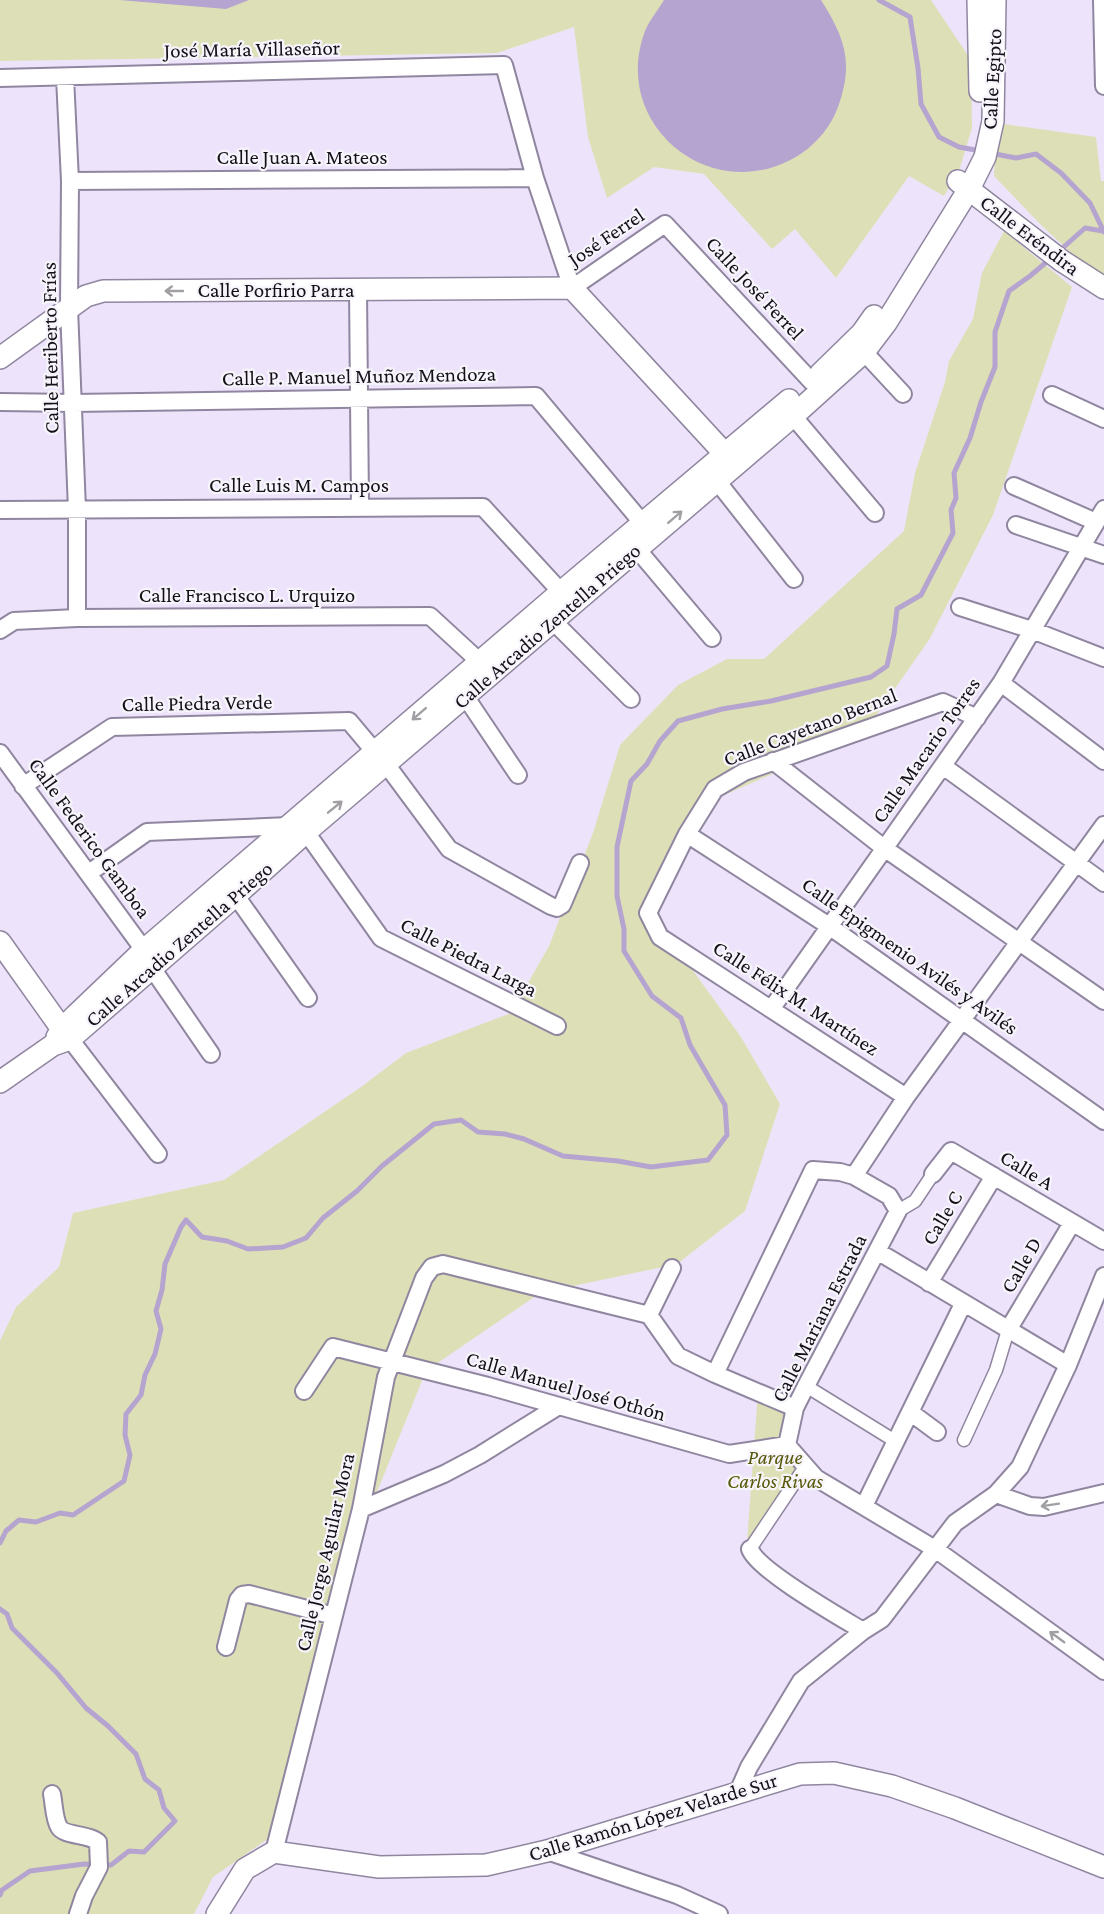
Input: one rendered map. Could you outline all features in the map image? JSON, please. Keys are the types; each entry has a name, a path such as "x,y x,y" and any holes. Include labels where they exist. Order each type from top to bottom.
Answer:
{"street":[{"name":"Calle Egipto","path":"978,0 986,121"},
{"name":"Calle Egipto","path":"978,156 986,121 995,0"},
{"path":"1102,0 1104,86"},
{"name":"José María Villaseñor","path":"0,78 504,65 535,178"},
{"name":"Calle Heriberto Frías","path":"65,77 70,181 69,308 77,510 76,618"},
{"name":"Calle Arcadio Zentella Priego","path":"0,1082 61,1038 148,959 380,758 480,662 561,592 644,536 717,481 864,352 886,323 978,156"},
{"path":"535,178 572,288 725,453"},
{"name":"Calle Juan A. Mateos","path":"70,181 535,178"},
{"name":"Calle Arcadio Zentella Priego","path":"380,758 465,696 553,621 644,536 725,453 812,382 862,333 963,185"},
{"name":"Calle Eréndira","path":"963,185 1062,261 1104,288"},
{"name":"José Ferrel","path":"572,288 665,224"},
{"name":"Calle José Ferrel","path":"665,224 812,382"},
{"name":"Calle Porfirio Parra","path":"0,358 86,296 104,291 572,288"},
{"path":"358,290 360,507"},
{"path":"864,352 903,394"},
{"path":"1052,395 1104,419"},
{"name":"Calle P. Manuel Muñoz Mendoza","path":"0,402 73,403 536,396 644,536"},
{"path":"793,416 875,513"},
{"path":"717,481 794,579"},
{"path":"1014,486 1100,515"},
{"name":"Calle Luis M. Campos","path":"0,510 483,507 561,592"},
{"name":"Calle Macario Torres","path":"771,1008 1001,683 1100,515"},
{"path":"1016,525 1104,555"},
{"path":"644,536 712,638"},
{"path":"960,607 1032,630 1104,658"},
{"name":"Calle Francisco L. Urquizo","path":"0,630 14,621 76,618 430,616 480,662"},
{"path":"553,621 632,699"},
{"path":"1001,683 1104,761"},
{"path":"465,696 518,775"},
{"name":"Calle Cayetano Bernal","path":"660,937 648,913 687,834 715,789 744,772 943,702 977,718"},
{"name":"Calle Piedra Verde","path":"23,786 112,727 349,721 380,758"},
{"name":"Calle Federico Gamboa","path":"0,753 88,873 211,1054"},
{"path":"380,758 449,849 551,906 557,908 562,905 580,863"},
{"path":"773,761 884,848 1104,1001"},
{"path":"943,766 1104,882"},
{"path":"854,1176 906,1097 1104,825"},
{"path":"88,873 147,832 297,829"},
{"name":"Calle Piedra Larga","path":"297,829 381,938 557,1026"},
{"name":"Calle Epigmenio Avilés y Avilés","path":"687,834 830,926 1104,1121"},
{"path":"230,888 308,998"},
{"name":"Calle Félix M. Martínez","path":"660,937 906,1097"},
{"path":"0,942 61,1038 158,1154"},
{"name":"Calle A","path":"933,1174 951,1151 1104,1241"},
{"path":"716,1374 813,1170 840,1172 854,1176 889,1196 898,1211 915,1201 933,1174"},
{"name":"Calle C","path":"929,1283 994,1176"},
{"name":"Calle Mariana Estrada","path":"787,1445 795,1408 898,1211"},
{"name":"Calle D","path":"1008,1330 1072,1223"},
{"path":"877,1251 1068,1365"},
{"name":"Calle Jorge Aguilar Mora","path":"274,1852 361,1509 386,1377 424,1278 432,1267 443,1264 649,1315"},
{"path":"672,1268 649,1315 678,1356 795,1408"},
{"path":"738,1792 749,1767 801,1680 863,1631 882,1619 955,1523 996,1494 1020,1467 1068,1365 1104,1276"},
{"path":"864,1506 963,1304"},
{"path":"964,1440 996,1370 1008,1330"},
{"name":"Calle Manuel José Othón","path":"304,1391 333,1347 488,1386 729,1454 787,1445"},
{"path":"806,1386 896,1442"},
{"path":"361,1509 444,1474 480,1455 557,1407"},
{"path":"910,1412 937,1432"},
{"path":"787,1445 816,1478 935,1549 1104,1671"},
{"path":"805,1467 750,1549 752,1555 781,1578 863,1631"},
{"path":"996,1494 1030,1506 1044,1507 1104,1493"},
{"path":"226,1647 238,1600 242,1595 249,1594 334,1616"},
{"name":"Calle Ramón López Velarde Sur","path":"274,1852 379,1867 486,1865 547,1851 800,1774 834,1773 891,1786 1104,1867"},
{"path":"52,1794 59,1827 64,1832 93,1838 98,1842 99,1867 84,1896 78,1914"},
{"path":"547,1851 677,1895 718,1914"},
{"path":"217,1914 245,1869 274,1852"}],"green space":[{"path":"0,0 931,0 971,60 972,128 959,171 944,196 909,176 836,278 795,229 772,249 704,174 654,167 607,198 588,137 574,27 497,53 0,61"},
{"path":"996,123 1096,137 1101,181 1104,181 1104,279 1093,273 1042,226 994,176"},
{"path":"1004,231 1072,287 993,515 929,640 863,734 720,797 652,914 741,1037 780,1104 745,1211 677,1264 540,1293 426,1371 342,1578 272,1836 213,1877 194,1914 0,1914 0,1341 16,1307 59,1267 73,1213 224,1180 361,1087 406,1053 511,1013 549,946 593,833 620,745 678,685 727,659 764,659 904,531 915,473 945,382 949,361 973,319 982,273"},
{"name":"Parque Carlos Rivas","path":"758,1392 794,1409 785,1443 804,1468 752,1546 747,1542"}],"shaded area":[{"path":"119,0 249,0 226,9"},
{"path":"664,0 821,0 841,39 846,64 843,91 838,107 832,121 819,139 802,153 769,168 736,172 705,165 678,150 656,127 642,99 638,66 645,31"}],"waterway":[{"path":"879,0 910,17 921,104 939,137 959,147 981,151"},
{"path":"990,153 1016,158 1036,154 1061,173 1090,203 1104,232"},
{"path":"1057,253 1085,228 1103,231"},
{"path":"0,1543 6,1531 19,1520 36,1522 60,1513 73,1515 124,1481 130,1455 125,1435 126,1414 141,1395 145,1375 155,1354 161,1329 156,1311 162,1290 165,1264 186,1220 202,1237 227,1241 248,1249 283,1247 306,1238 323,1218 434,1124 461,1120 478,1132 505,1134 524,1139 563,1156 618,1161 651,1167 708,1160 727,1135 725,1105 690,1045 681,1018 652,996 624,951 624,929 617,896 617,847 631,781 647,764 660,741 678,721 722,709 771,701 871,677 887,666 897,609 921,595 953,533 951,510 956,498 954,473 970,438 995,367 995,332 1009,291 1050,259"},
{"path":"0,1609 7,1614 12,1628 57,1673 86,1708 136,1754 145,1779 159,1790 164,1808 175,1821 144,1852 129,1851 111,1865 84,1864 30,1871 2,1890 0,1895"}]}
